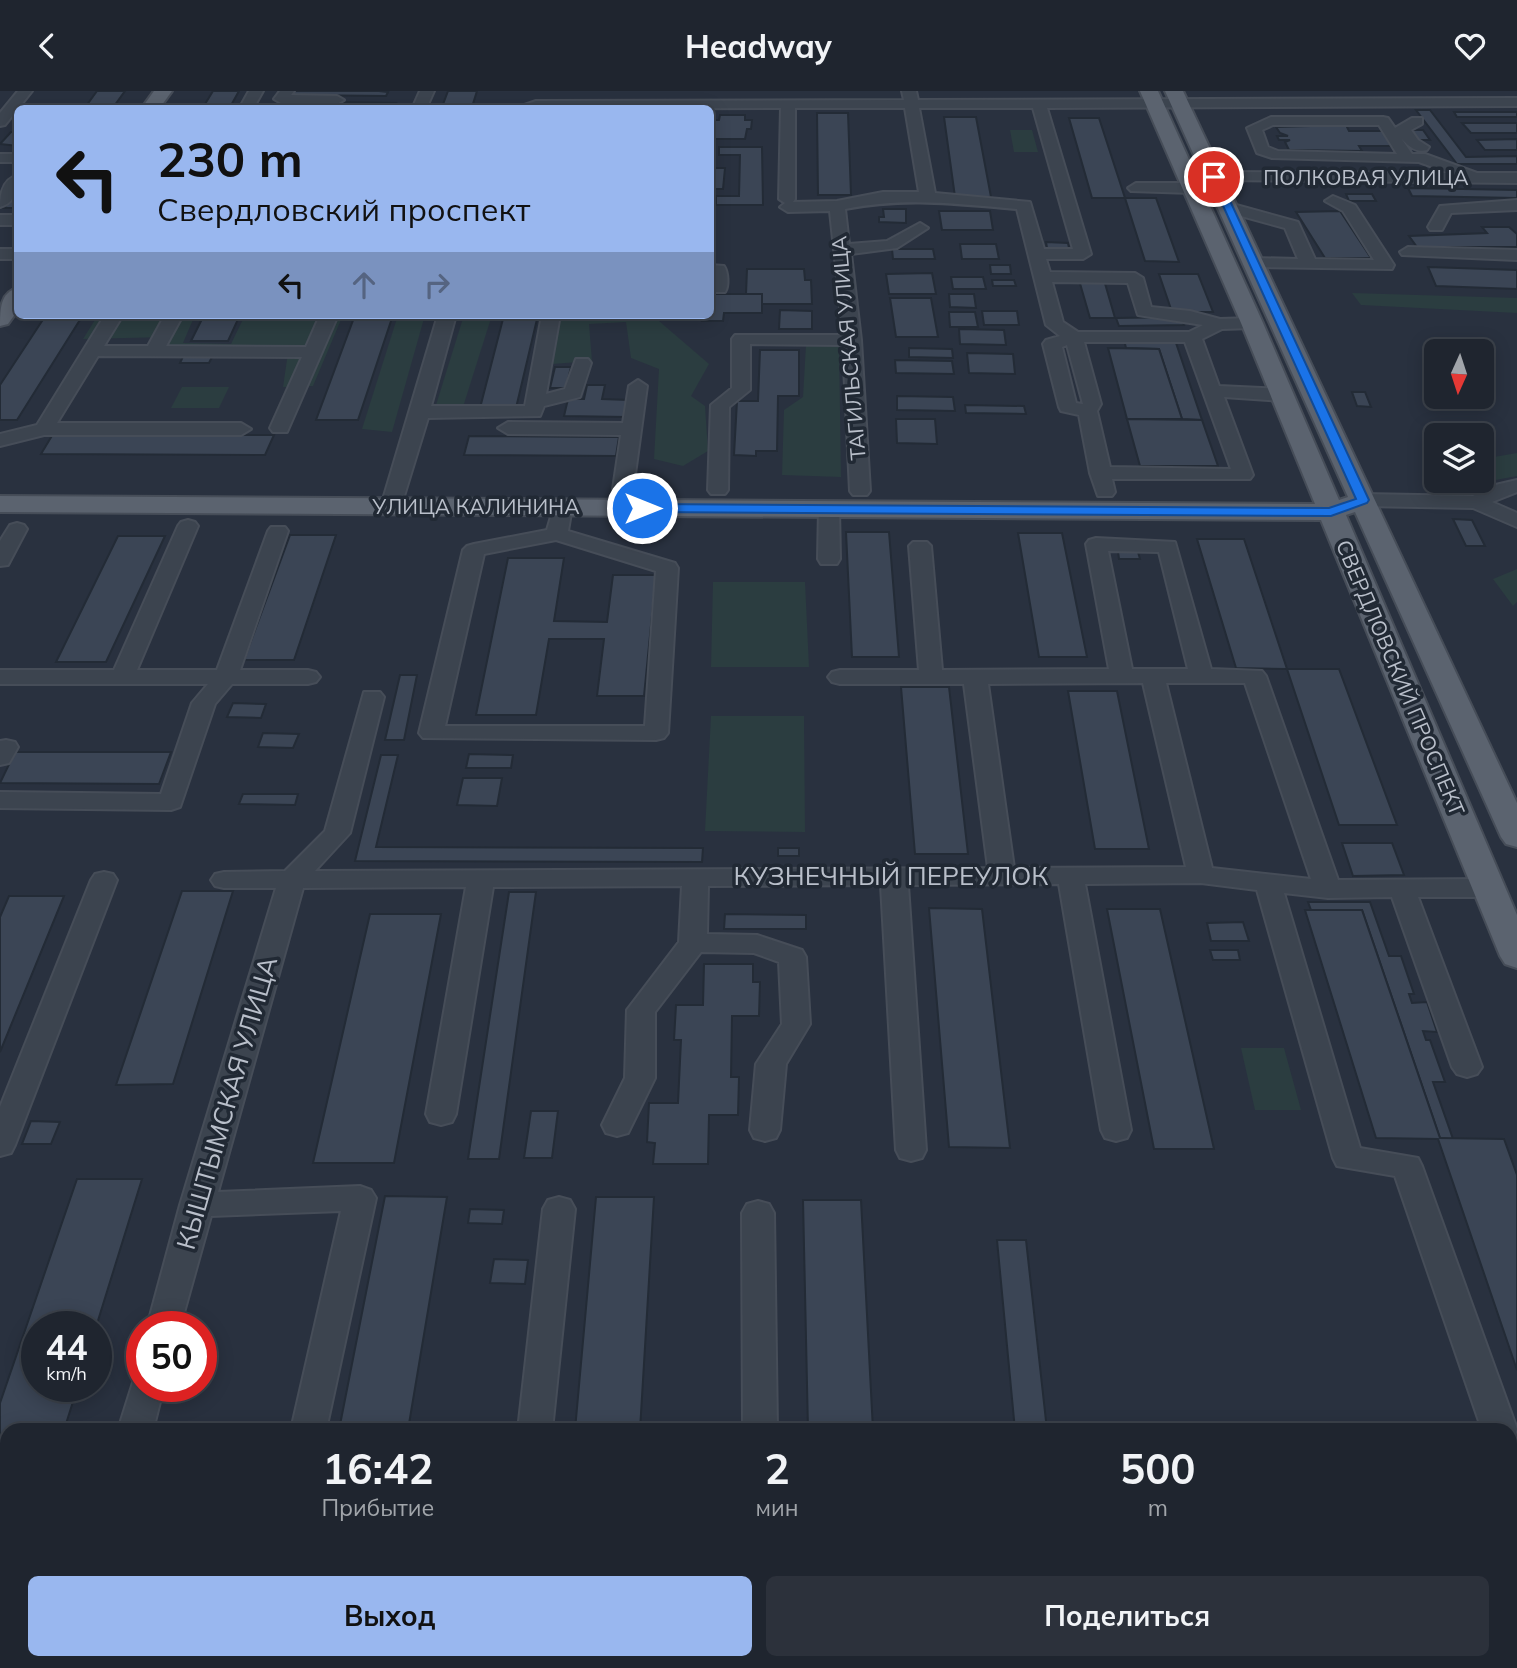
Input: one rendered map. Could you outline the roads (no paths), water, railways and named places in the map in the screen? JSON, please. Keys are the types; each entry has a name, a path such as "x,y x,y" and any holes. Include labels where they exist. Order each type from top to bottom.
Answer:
{"main road":[{"name":"СВЕРДЛОВСКИЙ ПРОСПЕКТ","path":"1151,97 1252,323 1517,956"},
{"name":"СВЕРДЛОВСКИЙ ПРОСПЕКТ","path":"1177,97 1517,837"},
{"name":"УЛИЦА КАЛИНИНА","path":"0,504 394,497 623,489 860,491 1102,483 1327,503"},
{"name":"УЛИЦА КАЛИНИНА","path":"0,485 394,497 562,507 829,509 1327,503"},
{"path":"1327,503 1363,500"}],"street":[{"path":"287,91 281,99 337,100"},
{"path":"527,91 536,105 633,98 678,105"},
{"path":"1004,91 1045,103"},
{"path":"691,105 745,97 788,104 858,97 1045,103 1151,97 1346,97 1517,92"},
{"path":"1382,96 1517,102"},
{"path":"910,97 928,197"},
{"path":"1036,254 1083,254 1045,103"},
{"path":"788,104 787,203 837,206 883,197 928,197 1024,205 1055,325 1074,337 1192,337 1243,475 1102,483 1088,411 1092,404 1074,337"},
{"path":"1408,159 1383,121 1271,121 1254,128 1262,150 1277,155 1408,159 1420,157 1475,178"},
{"path":"1417,121 1402,129 1413,143 1426,149 1435,162"},
{"name":"ПОЛКОВАЯ УЛИЦА","path":"1214,177 1517,179"},
{"path":"0,202 14,184"},
{"path":"1136,188 1192,188"},
{"path":"1309,264 1386,265 1349,208 1333,201"},
{"path":"1436,227 1446,209 1517,205"},
{"name":"ТАГИЛЬСКАЯ УЛИЦА","path":"837,206 852,340 860,491"},
{"path":"841,250 891,245 920,228"},
{"path":"1408,252 1517,255"},
{"path":"714,270 718,270 719,288"},
{"path":"1043,277 1135,278 1144,311 1190,316 1219,324"},
{"path":"44,429 112,319"},
{"path":"154,351 172,319"},
{"path":"394,497 446,319"},
{"path":"420,412 533,412 550,319"},
{"path":"718,490 720,405 741,390 741,339 852,340"},
{"path":"92,351 175,351 167,366 221,366 228,351 313,352"},
{"path":"535,402 573,393 582,363"},
{"path":"623,489 638,386"},
{"path":"1213,391 1282,395"},
{"path":"475,427 632,429"},
{"path":"0,440 44,429 241,429"},
{"path":"1477,502 1499,490 1517,487"},
{"path":"1363,500 1477,502 1517,521"},
{"path":"557,534 562,507"},
{"path":"829,509 829,559"},
{"path":"123,677 188,527"},
{"path":"0,560 17,529"},
{"path":"0,800 171,802 204,703 226,677 278,531"},
{"path":"557,534 667,568 656,733 431,733 474,550 557,534"},
{"path":"1122,675 1096,544 1168,546 1201,676"},
{"path":"920,546 931,676"},
{"path":"975,676 1002,876"},
{"path":"1153,676 1201,875"},
{"path":"840,677 1254,676 1328,889"},
{"path":"0,677 308,677"},
{"path":"1070,874 1116,1130"},
{"name":"КУЗНЕЧНЫЙ ПЕРЕУЛОК","path":"225,880 1070,874 1201,875 1328,889 1489,888"},
{"path":"894,876 911,1150"},
{"path":"617,1125 640,1078 640,1010 693,943 695,877"},
{"path":"441,1115 481,878"},
{"name":"КЫШТЫМСКАЯ УЛИЦА","path":"167,1311 292,880"},
{"path":"1268,883 1348,1159 1407,1165 1498,1423"},
{"path":"1402,889 1466,1067"},
{"path":"693,943 757,944 792,957 796,1024 771,1064 765,1130"},
{"path":"197,1205 360,1198 310,1423"},
{"path":"536,1423 559,1209"},
{"path":"758,1213 760,1423"},
{"path":"137,1423 143,1402"}],"lane":[{"path":"3,128 14,110"},
{"path":"1229,208 1292,225 1309,264 1254,263"},
{"path":"280,428 328,319"},
{"path":"1192,337 1219,324 1252,323"},
{"path":"292,880 337,833 372,697"},
{"path":"0,1145 103,880"}]}
